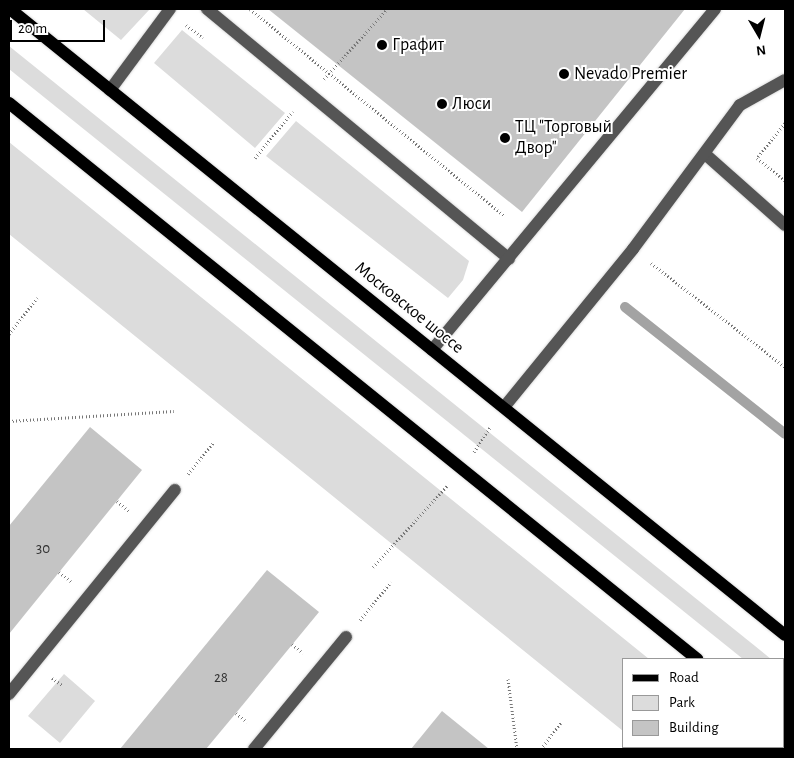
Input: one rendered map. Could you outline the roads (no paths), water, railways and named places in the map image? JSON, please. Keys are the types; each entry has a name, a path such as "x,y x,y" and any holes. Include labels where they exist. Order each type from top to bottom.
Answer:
{"main road":[{"name":"Московское шоссе","path":"10,9 504,406 785,635"},
{"path":"9,103 696,658"}],"lane":[{"path":"207,9 509,259"},
{"path":"432,350 715,9"},
{"path":"110,90 169,10"},
{"path":"504,406 633,249 740,105 785,80"},
{"path":"705,154 785,225"},
{"path":"9,694 175,490"},
{"path":"254,749 346,637"}],"waterway":[{"path":"625,307 785,434"}],"place":[{"name":"Графит","path":"382,45"},
{"name":"Nevado Premier","path":"564,74"},
{"name":"Люси","path":"442,104"},
{"name":"ТЦ \"Торговый Двор\"","path":"505,138"}]}
